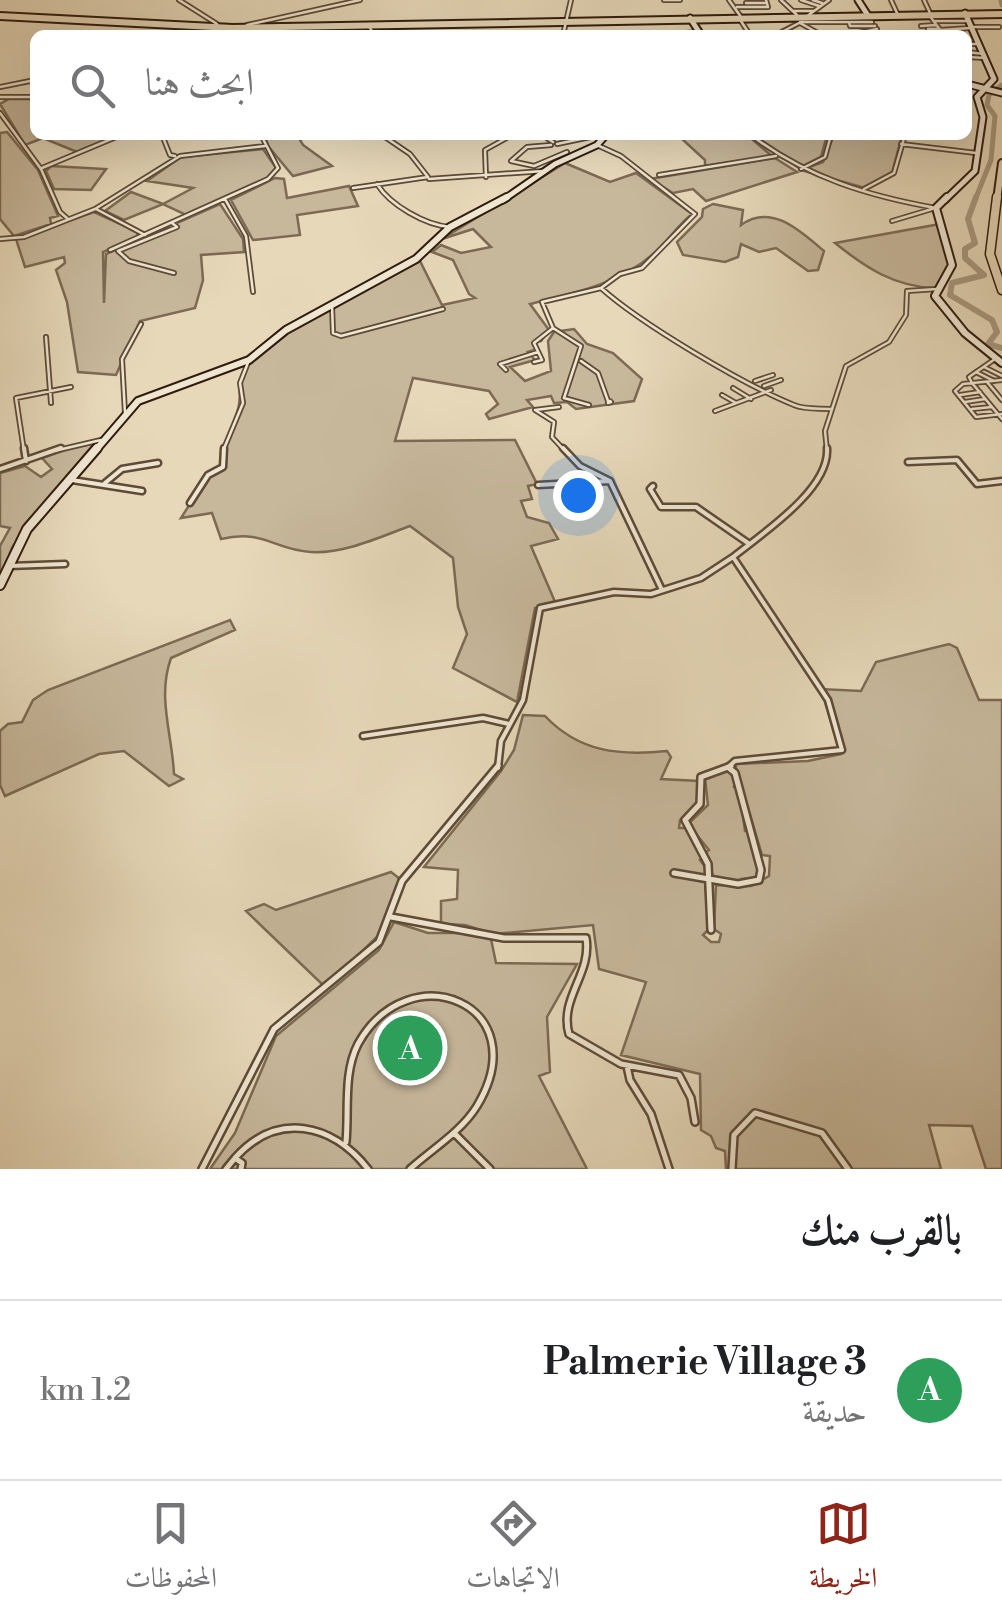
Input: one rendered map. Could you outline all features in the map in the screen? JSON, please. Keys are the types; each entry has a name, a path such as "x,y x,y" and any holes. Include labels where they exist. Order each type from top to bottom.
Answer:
{"main road":[{"path":"273,30 740,16 862,20 897,13 969,21 980,13 998,13"},
{"path":"0,16 194,30"},
{"path":"233,30 256,30"},
{"path":"1002,168 990,260 1002,290"},
{"path":"1002,210 996,255 1002,278"}],"street":[{"path":"179,0 219,30"},
{"path":"244,28 360,0"},
{"path":"564,30 570,0"},
{"path":"664,0 680,0"},
{"path":"728,0 737,8 747,30"},
{"path":"781,0 815,30"},
{"path":"801,0 820,5"},
{"path":"812,0 820,5"},
{"path":"810,18 829,0"},
{"path":"862,20 859,2 868,4 867,0"},
{"path":"891,0 897,13"},
{"path":"924,0 939,30"},
{"path":"737,8 767,7 766,2 746,3"},
{"path":"690,18 698,30"},
{"path":"785,30 797,18"},
{"path":"810,18 822,20"},
{"path":"810,18 829,22 862,20 878,30"},
{"path":"810,18 814,28"},
{"path":"846,21 850,26 862,20"},
{"path":"862,20 875,26"},
{"path":"956,21 962,29"},
{"path":"921,26 939,30 956,21 969,21 999,27"},
{"path":"928,29 962,29 969,21"},
{"path":"969,21 994,77 993,91 972,98"},
{"path":"368,26 371,30"},
{"path":"868,30 875,26"},
{"path":"850,28 854,30"},
{"path":"972,39 978,41"},
{"path":"972,43 978,41"},
{"path":"972,55 985,56"},
{"path":"0,87 30,81"},
{"path":"0,98 30,97"},
{"path":"892,221 936,209 974,174 983,118 977,97"},
{"path":"0,113 41,169 60,212 68,219"},
{"path":"41,169 109,140"},
{"path":"164,140 170,158"},
{"path":"110,250 260,184 277,170 263,140"},
{"path":"389,140 410,154 426,172 426,179"},
{"path":"486,177 485,150 503,140"},
{"path":"549,140 571,154"},
{"path":"576,140 528,147 512,161 518,166 534,166 597,145 600,140"},
{"path":"757,140 797,170 936,209"},
{"path":"797,170 825,157 830,140"},
{"path":"864,190 894,174 903,140"},
{"path":"901,144 980,153"},
{"path":"589,405 564,398 565,384 581,361 580,345 553,328 542,302 602,288 620,274 646,265 695,214 621,156 597,145"},
{"path":"0,239 24,236 95,209 170,158 265,146"},
{"path":"0,585 27,529 128,414 154,392 249,360 286,330 416,260 450,228 506,198 571,154"},
{"path":"646,178 776,156"},
{"path":"37,164 50,164"},
{"path":"353,188 376,182 544,171"},
{"path":"376,182 386,197 399,200 427,226 450,228"},
{"path":"226,202 246,236 254,292"},
{"path":"95,209 145,234"},
{"path":"936,209 952,266 936,300 999,361 968,378 1001,416"},
{"path":"172,223 177,227 118,251 129,261 174,273"},
{"path":"602,288 639,320 660,324 680,342 796,407 832,409"},
{"path":"220,1162 274,1028 369,954 391,917 402,881 498,768 499,746 523,700 543,606 588,601 614,592 648,594 711,574 778,522 828,465 824,442 846,366 871,360 895,336 906,315 903,306 907,291 938,290"},
{"path":"332,305 332,333 341,336 444,308"},
{"path":"128,414 123,410 122,359 141,324"},
{"path":"534,362 542,360 534,343 553,328"},
{"path":"46,337 51,403"},
{"path":"506,370 500,364 538,352"},
{"path":"190,502 208,475 223,467 221,456 241,407 240,383 249,360"},
{"path":"581,361 598,372 608,400"},
{"path":"984,367 1002,378"},
{"path":"976,372 994,381"},
{"path":"755,381 773,375"},
{"path":"1001,416 978,417 955,391 961,385 1002,378"},
{"path":"764,386 782,380"},
{"path":"987,382 1001,397"},
{"path":"26,461 16,398 71,387"},
{"path":"733,388 752,399"},
{"path":"715,411 770,390"},
{"path":"957,396 980,392"},
{"path":"722,395 736,403"},
{"path":"963,402 1001,397"},
{"path":"559,406 535,410 554,422 552,438 580,466 610,480 662,590"},
{"path":"970,410 992,406"},
{"path":"0,469 74,444 107,440"},
{"path":"908,462 957,460 976,484 1002,482"},
{"path":"105,484 122,469 158,463"},
{"path":"72,480 142,491"},
{"path":"538,485 610,480"},
{"path":"653,486 650,490 661,507 696,507 708,522 732,530 748,543"},
{"path":"711,930 705,855 688,833 685,820 700,804 701,777 729,768 735,761 842,750 828,700 733,557"},
{"path":"10,566 65,564"},
{"path":"363,736 483,718 509,724"},
{"path":"674,873 747,884 761,876 735,774 729,768"},
{"path":"391,917 504,938 586,938 588,952 564,1008 565,1027 575,1041 601,1048 628,1066 662,1068 682,1077 692,1095 695,1122"},
{"path":"346,1142 350,1075 358,1045 380,1015 419,996 450,997 470,1004 484,1016 492,1032 494,1072 476,1107 454,1133 410,1169"},
{"path":"628,1066 630,1080 651,1114 669,1169"},
{"path":"732,1169 734,1136 755,1112 820,1132 835,1142 848,1169"},
{"path":"202,1169 235,1158 252,1140 284,1129 319,1130 346,1142 368,1169"},
{"path":"454,1133 490,1169"},
{"path":"235,1158 242,1163 241,1169"}],"shaded area":[{"path":"9,99 30,99 30,140 38,140 25,145 0,104"},
{"path":"7,132 38,170 58,216 50,218 51,224 14,236 0,219 0,133"},
{"path":"48,140 106,140 77,152"},
{"path":"266,140 300,140 332,166 293,176"},
{"path":"683,140 753,140 772,156 705,166 705,160"},
{"path":"760,140 826,140 821,157 799,168"},
{"path":"832,140 901,140 892,173 865,188 801,170 823,162"},
{"path":"263,149 276,168 266,180 186,215 163,204 193,188 147,181 181,157"},
{"path":"775,158 797,172 706,201 693,189 673,193 650,179"},
{"path":"565,163 610,182 636,173 692,214 653,254 626,273 530,304 549,330 541,341 534,342 538,349 528,352 535,360 510,367 525,381 551,371 548,341 554,332 574,329 587,344 613,353 642,379 634,401 576,409 567,402 554,403 551,396 527,400 533,407 489,419 486,414 498,404 489,391 413,378 395,441 515,440 537,484 528,486 532,499 521,501 527,517 549,523 558,539 531,546 556,604 535,608 517,702 453,668 467,634 458,607 453,558 410,526 349,548 311,552 259,538 221,539 212,513 181,518 211,471 220,468 238,409 242,376 256,356 298,325 420,261 442,305 475,298 469,294 453,260 432,252 441,245 461,253 491,247 473,229 442,239"},
{"path":"51,166 106,169 91,190 54,189 46,171"},
{"path":"275,178 284,179 287,198 349,186 358,206 297,215 300,235 253,240 231,200"},
{"path":"131,192 163,204 124,220 105,211"},
{"path":"220,204 243,239 244,252 201,255 203,280 195,308 140,321 116,375 78,372 67,302 56,270 65,263 64,257 25,267 16,239 94,212 138,232 137,237 103,252 104,303 106,254"},
{"path":"713,204 743,210 741,225 765,217 797,229 824,251 818,270 808,271 776,248 759,252 741,244 738,257 725,262 683,255 677,242 702,217 703,209"},
{"path":"940,224 949,267 935,288 907,284 882,274 835,243"},
{"path":"101,443 34,515 12,548 0,582 0,546 10,528 0,526 0,473 25,466 41,477 52,469 42,458 70,447"},
{"path":"230,620 235,630 171,658 165,687 166,715 174,774 183,779 169,786 124,751 99,754 5,796 0,785 0,731 8,724 22,722 33,700 48,690"},
{"path":"949,644 957,648 979,700 1002,700 1002,1169 986,1169 972,1126 929,1125 941,1169 726,1169 725,1151 716,1148 711,1136 701,1130 700,1074 621,1055 646,982 599,969 593,925 494,934 465,925 441,924 441,901 457,899 458,870 424,867 501,771 514,750 523,715 545,716 572,737 601,749 632,753 667,751 671,757 661,779 699,781 698,804 680,820 679,828 685,828 704,858 700,860 708,871 707,878 674,875 705,882 709,929 703,935 711,942 719,942 721,934 714,929 716,885 751,886 769,876 770,856 762,855 735,764 808,761 841,754 821,689 861,691 876,662"},
{"path":"729,770 738,785 734,787 740,794 745,831 750,831 759,878 741,879 740,883 714,879 705,853 709,850 688,824 708,805 705,778"},
{"path":"391,872 400,879 380,934 325,987 246,911 264,904 276,910"},
{"path":"394,922 428,933 476,933 491,939 496,963 577,964 547,1017 550,1072 539,1076 587,1169 210,1169 235,1133 276,1036 379,950"}],"waterway":[{"path":"1001,0 1002,5"},
{"path":"975,200 991,160 995,116 987,105 989,95 1002,85"},
{"path":"976,197 968,219 975,243 965,249 965,258 984,275 952,283 950,295 992,320 997,332 988,344 1002,348"}],"place":[{"name":"Palmerie Village 3","path":"410,1048"}]}
